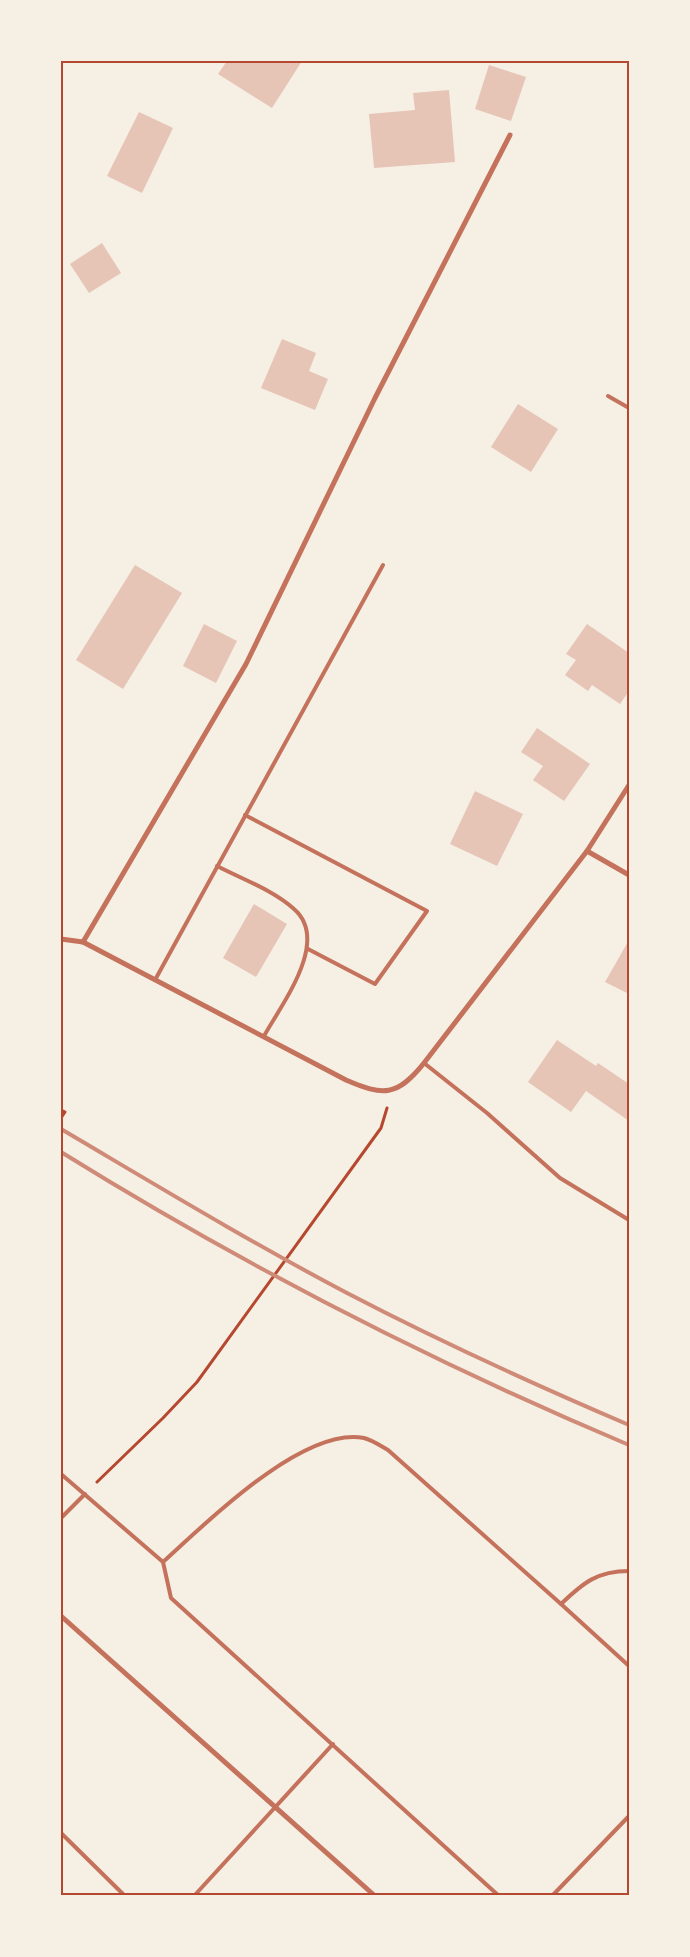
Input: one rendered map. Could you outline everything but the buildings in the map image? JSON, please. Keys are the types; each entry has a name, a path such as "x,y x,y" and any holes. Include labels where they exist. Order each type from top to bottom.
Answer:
{"street":[{"path":"83,942 246,664 374,398 510,135"},
{"path":"61,939 83,942 373,1091 392,1090 413,1077 424,1063 587,851 629,785"},
{"path":"587,851 629,875"},
{"path":"61,1616 375,1896"}],"lane":[{"path":"608,396 629,408"},
{"path":"155,980 383,565"},
{"path":"245,815 427,911 374,984 308,949"},
{"path":"217,866 295,910 307,928 308,949 302,969 264,1036"},
{"path":"424,1063 487,1113 560,1178 629,1220"},
{"path":"163,1562 260,1478 302,1452 333,1440 364,1438 388,1450 629,1666"},
{"path":"61,1474 163,1562 171,1598 498,1896"},
{"path":"61,1518 85,1494"},
{"path":"562,1604 583,1582 611,1571 629,1571"},
{"path":"194,1896 333,1744"},
{"path":"552,1896 629,1816"},
{"path":"61,1833 125,1896"}],"path":[{"path":"85,1494 197,1382 381,1128 392,1090"},
{"path":"61,1110 65,1112 61,1118"}],"railway":[{"path":"61,1129 239,1233 347,1293 486,1362 629,1425"},
{"path":"61,1152 199,1234 339,1310 483,1380 629,1445"}]}
